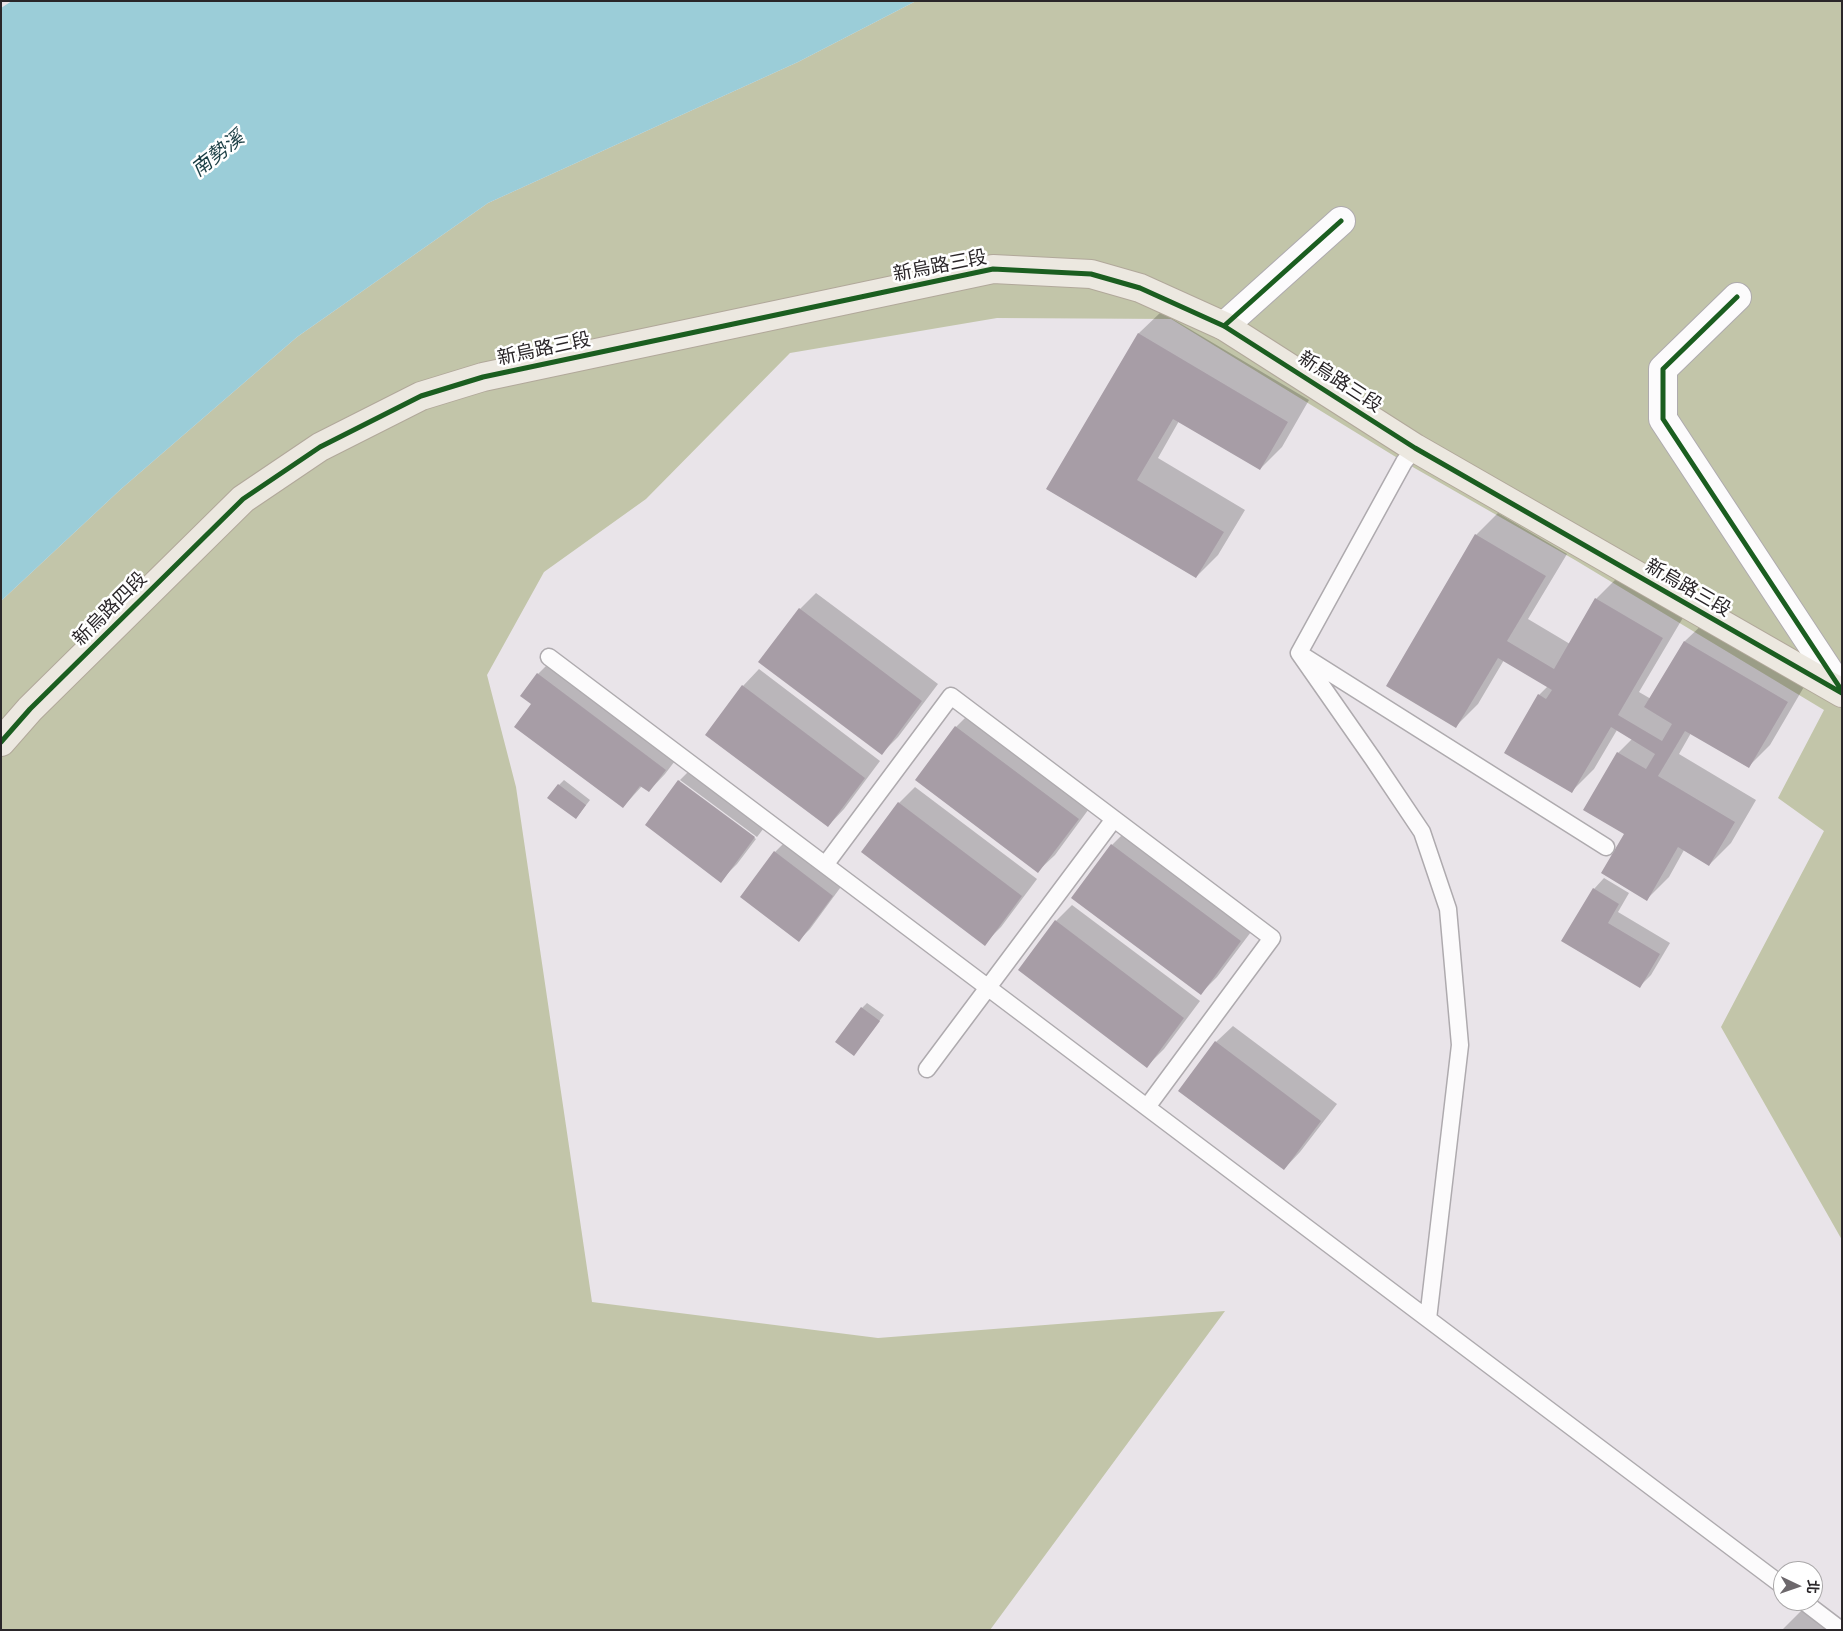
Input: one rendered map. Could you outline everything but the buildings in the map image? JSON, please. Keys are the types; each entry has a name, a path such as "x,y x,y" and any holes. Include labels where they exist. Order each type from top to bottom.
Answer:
{"main road":[{"name":"新烏路三段","path":"243,499 320,447 421,396 483,377 993,269 1091,274 1140,288 1224,326 1415,448 1842,692"},
{"name":"新烏路四段","path":"1,742 30,709 243,499"}],"street":[{"path":"1224,326 1341,221"},
{"path":"1736,296 1663,368 1663,419 1842,692"}],"lane":[{"path":"1299,653 1404,462 1415,448"},
{"path":"1299,653 1606,847"},
{"path":"1299,653 1422,832 1448,909 1460,1045 1428,1319"},
{"path":"549,657 1773,1578"},
{"path":"825,865 950,696 1114,819 1272,938 1147,1107"},
{"path":"927,1069 1114,819"},
{"path":"1816,1611 1841,1630"}],"green space":[{"path":"916,1 1842,1 1842,1240 1721,1027 1824,831 1778,798 1824,710 1575,560 1404,462 1171,319 997,318 790,353 646,499 544,572 487,675 516,787 592,1302 878,1338 1225,1311 990,1630 1,1630 1,601 121,489 297,337 488,203 798,62"}],"water":[{"name":"南勢溪","path":"12,1 916,1 798,62 488,203 297,337 121,489 1,601 1,8"}],"cycle path":[{"path":"1224,326 1341,221"},
{"path":"1,742 30,709 243,499 320,447 421,396 483,377 993,269 1091,274 1140,288 1224,326 1415,448 1842,693"},
{"path":"1737,297 1663,369 1663,419 1842,691"}]}
